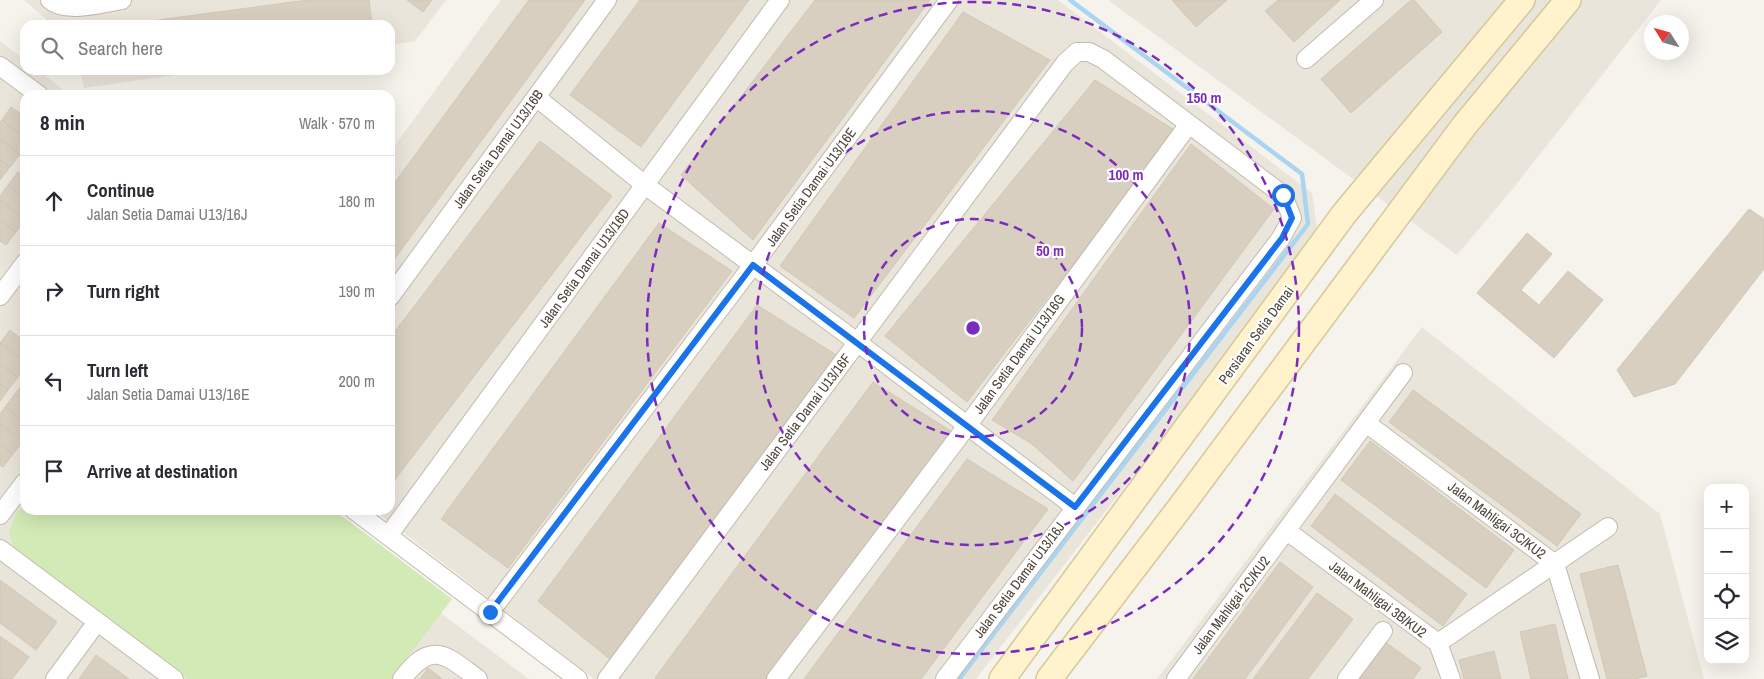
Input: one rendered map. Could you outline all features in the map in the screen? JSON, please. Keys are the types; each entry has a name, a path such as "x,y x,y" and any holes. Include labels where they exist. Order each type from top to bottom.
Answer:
{"street":[{"path":"50,0 62,6 74,7 122,0"},
{"name":"Jalan Setia Damai U13/16B","path":"395,290 606,0"},
{"name":"Jalan Setia Damai U13/16D","path":"388,536 780,0"},
{"name":"Jalan Setia Damai U13/16E","path":"490,612 753,265 949,0"},
{"path":"1306,59 1374,0"},
{"name":"Persiaran Setia Damai","path":"1002,679 1344,214 1522,0"},
{"path":"1049,679 1179,509 1458,134 1568,0"},
{"name":"Jalan Setia Damai U13/16F","path":"607,679 1065,63 1077,52 1089,52 1103,59 1189,124"},
{"path":"2,71 31,90"},
{"path":"536,97 645,184 1075,507"},
{"name":"Jalan Setia Damai U13/16J","path":"945,679 1282,238 1292,218 1283,195 1189,124"},
{"name":"Jalan Setia Damai U13/16G","path":"776,679 1189,124"},
{"path":"0,296 20,270"},
{"name":"Jalan Mahligai 2C/KU2","path":"1176,679 1403,373"},
{"name":"Jalan Mahligai 3C/KU2","path":"1366,423 1555,564 1590,679"},
{"path":"0,515 20,489"},
{"path":"361,515 578,679"},
{"path":"1438,643 1608,527"},
{"name":"Jalan Mahligai 3B/KU2","path":"1287,531 1438,643 1451,679"},
{"path":"0,549 174,679"},
{"path":"55,679 97,622"},
{"path":"1347,679 1383,631"},
{"path":"402,679 418,661 437,654 450,658 478,679"}],"shaded area":[{"path":"24,0 446,0 415,41 395,44 395,20 47,20"},
{"path":"501,0 1058,0 1312,193 1318,236 976,679 594,679 381,515 395,515 395,145"},
{"path":"1108,0 1661,0 1649,15 1644,15 1644,22 1515,186 1457,255"},
{"path":"0,41 20,56 20,75 44,75 64,90 20,90 20,515 310,515 529,679 0,679"},
{"path":"81,75 175,75 84,88"},
{"path":"1422,327 1660,514 1704,679 1157,679"}],"green space":[{"path":"20,510 20,515 341,515 452,599 391,679 188,679 14,549 9,532 15,516"}],"building":[{"path":"308,0 369,0 371,20 158,20"},
{"path":"407,0 432,0 423,12"},
{"path":"529,0 585,0 395,258 395,182"},
{"path":"640,0 749,0 641,147 570,95"},
{"path":"815,0 930,0 753,240 681,175"},
{"path":"1172,0 1227,0 1196,27"},
{"path":"1278,0 1340,0 1294,42 1265,11"},
{"path":"1411,0 1414,0 1442,32 1351,113 1321,79"},
{"path":"963,12 1050,60 854,318 780,266"},
{"path":"1095,80 1176,131 967,402 885,336"},
{"path":"11,107 20,113 20,134 2,120"},
{"path":"2,120 20,134 20,154 0,139 0,122"},
{"path":"0,139 20,154 10,167 0,160"},
{"path":"540,141 612,196 395,479 395,331"},
{"path":"1191,144 1274,209 1073,481 1032,444 992,420"},
{"path":"0,160 10,167 0,180"},
{"path":"18,172 20,174 20,194 8,185"},
{"path":"8,185 20,194 20,215 0,200 0,196"},
{"path":"0,200 20,215 20,226 16,232 0,220"},
{"path":"1749,209 1764,219 1764,269 1675,384 1634,397 1617,370"},
{"path":"0,220 16,232 6,245 0,241"},
{"path":"659,223 732,271 508,568 441,519"},
{"path":"1527,233 1552,254 1521,290 1539,305 1568,271 1603,300 1554,358 1477,293"},
{"path":"757,305 838,356 611,660 538,601"},
{"path":"10,330 20,338 20,358 0,343"},
{"path":"0,343 20,358 20,374 18,377 0,364"},
{"path":"0,364 18,377 8,390 0,384"},
{"path":"873,382 954,433 771,679 656,679 655,678"},
{"path":"0,384 8,390 0,401"},
{"path":"20,388 20,398 15,394"},
{"path":"1413,390 1581,514 1557,546 1389,422"},
{"path":"15,394 20,398 20,418 5,407"},
{"path":"5,407 20,418 20,439 0,424 0,414"},
{"path":"0,424 20,439 20,445 13,454 0,444"},
{"path":"1370,441 1514,550 1486,588 1341,480"},
{"path":"0,444 13,454 3,467 0,465"},
{"path":"967,459 1048,509 921,679 804,679"},
{"path":"1335,494 1467,594 1443,626 1311,526"},
{"path":"1280,562 1313,587 1245,679 1193,679"},
{"path":"1618,565 1647,676 1634,679 1607,679 1580,574"},
{"path":"0,580 57,622 36,650 0,623"},
{"path":"1317,593 1353,619 1308,679 1253,679"},
{"path":"1555,624 1568,679 1531,679 1520,632"},
{"path":"0,636 29,657 12,679 0,679"},
{"path":"1381,639 1421,668 1413,679 1352,679"},
{"path":"1494,651 1501,679 1464,679 1459,660"},
{"path":"96,655 129,679 79,679"},
{"path":"428,668 442,679 420,679"}],"waterway":[{"path":"959,679 1308,224 1302,174 1070,0"}],"route":[{"path":"490,612 753,265 1075,507 1282,238 1292,218 1283,195"}]}
